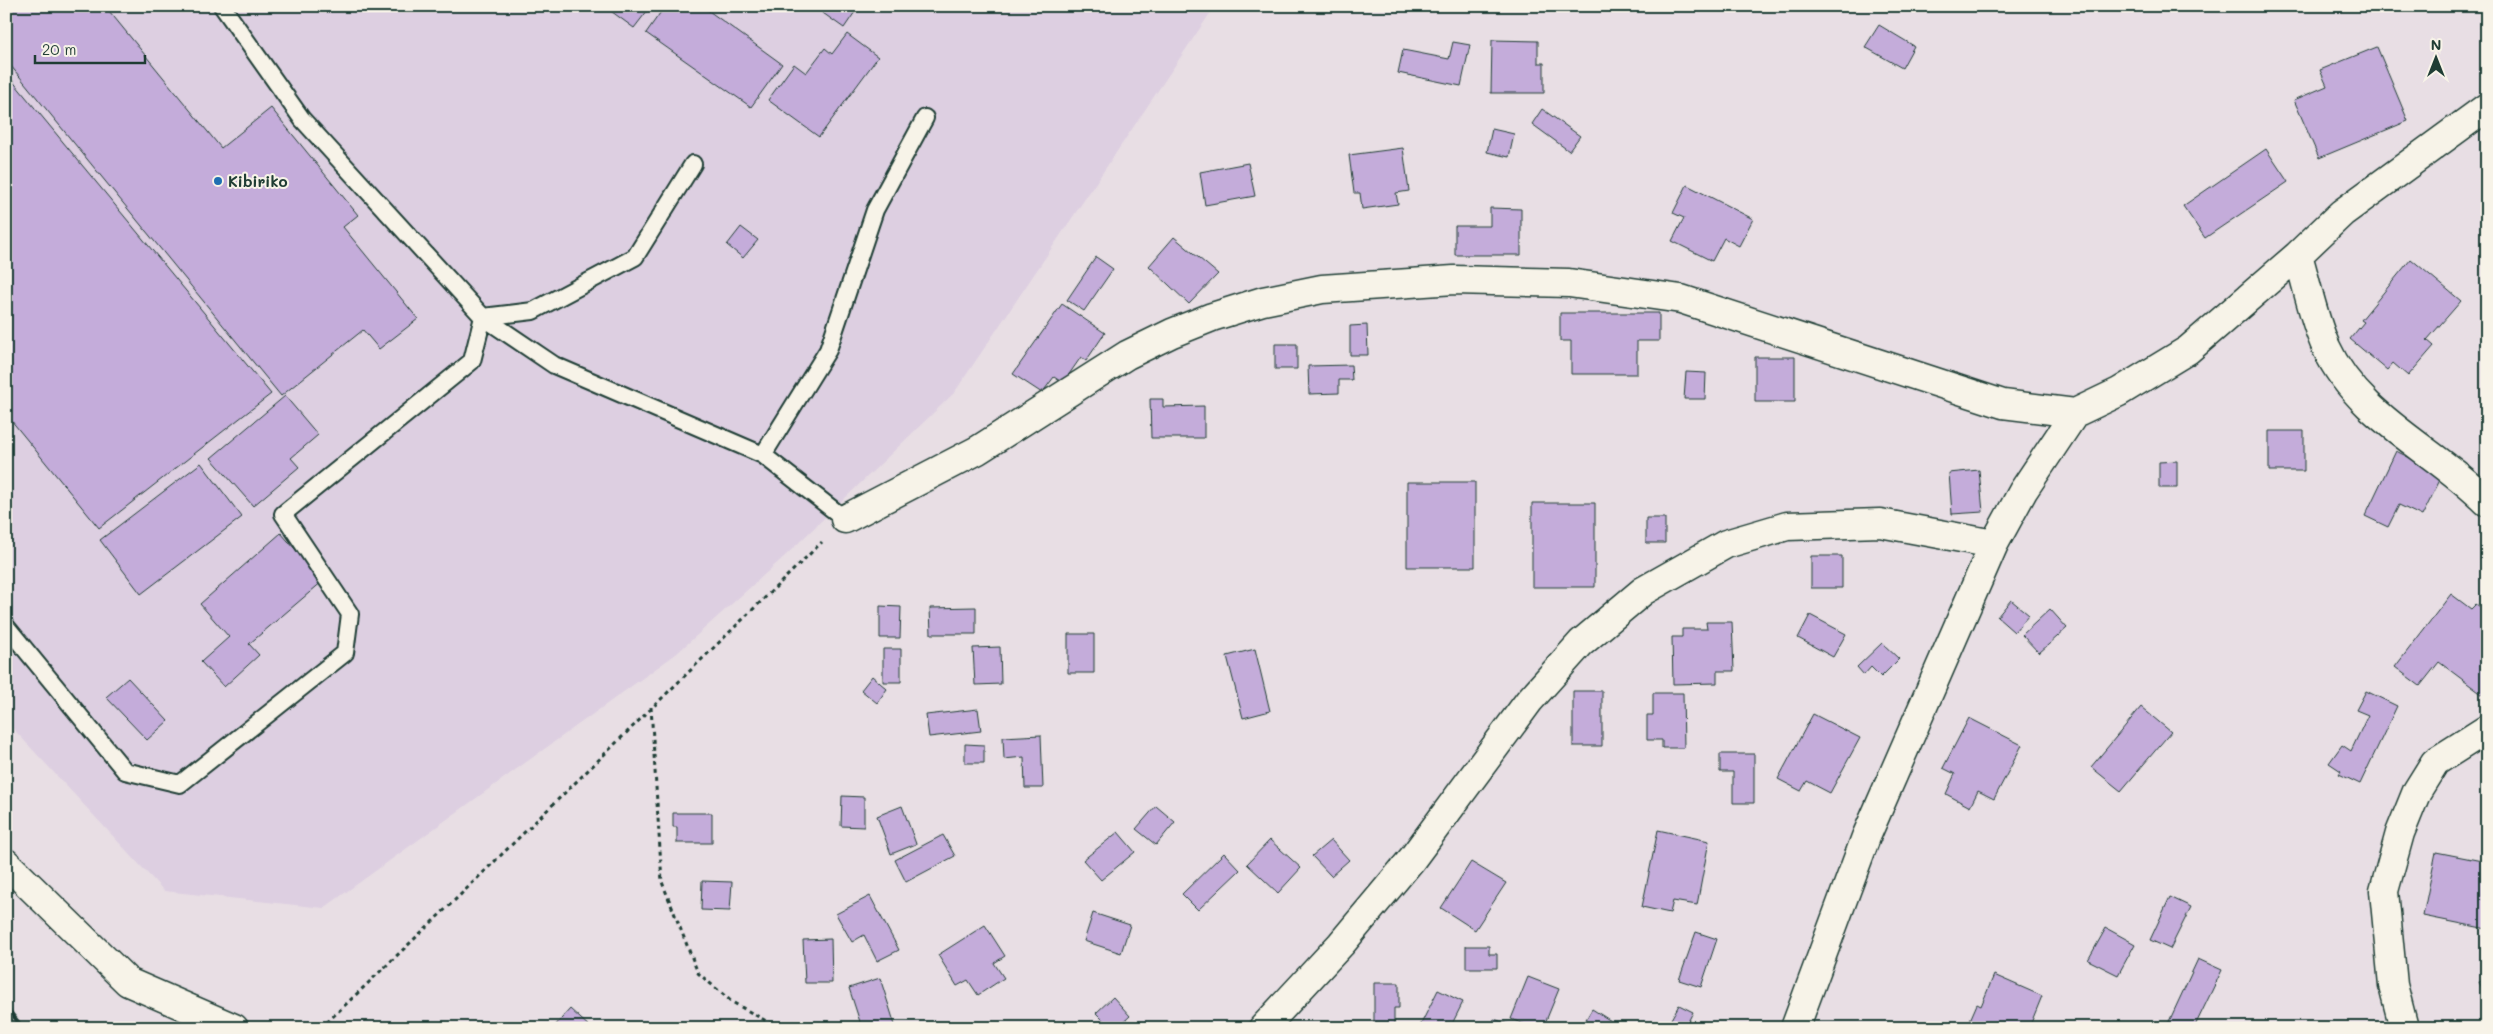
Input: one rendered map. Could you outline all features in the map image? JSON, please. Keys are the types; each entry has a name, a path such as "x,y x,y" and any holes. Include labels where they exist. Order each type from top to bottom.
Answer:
{"street":[{"path":"1795,1028 1866,837 1994,544 2023,491 2075,413 2119,392 2188,350 2298,256 2342,213 2487,107"},
{"path":"2298,256 2326,347 2348,383 2391,426 2472,486 2487,502"},
{"path":"846,519 978,450 1120,360 1172,333 1212,317 1263,301 1322,289 1454,280 1569,283 1681,299 2003,404 2075,413"},
{"path":"1263,1028 1341,944 1412,859 1528,701 1581,644 1643,591 1726,544 1787,526 1880,524 1994,544"},
{"path":"2404,1028 2393,985 2384,891 2400,833 2417,791 2435,762 2487,729"},
{"path":"6,863 128,982 234,1028"}],"lane":[{"path":"222,6 302,119 483,317 554,365 763,455 846,519"},
{"path":"763,455 828,350 875,210 925,118"},
{"path":"483,317 533,312 636,257 693,164"},
{"path":"6,626 125,771 180,784 345,653 350,614 283,514 472,361 483,317"}],"path":[{"path":"321,1028 846,519"},
{"path":"651,707 662,882 698,973 732,1002 779,1028"}],"shaded area":[{"path":"6,6 1215,6 954,393 786,555 676,654 324,908 164,891 6,721"}],"building":[{"name":"Kibiriko","path":"6,6 105,6 221,148 271,108 358,215 343,227 418,319 379,349 363,330 281,396 6,60"},
{"path":"604,6 651,6 634,28"},
{"path":"665,6 702,6 782,64 751,107 646,33"},
{"path":"813,6 859,6 844,28"},
{"path":"1879,25 1914,46 1902,68 1865,47"},
{"path":"847,34 878,57 819,137 768,100 794,64 806,73 825,48 832,54"},
{"path":"1492,40 1538,41 1538,63 1544,63 1544,93 1491,93"},
{"path":"1453,42 1470,45 1461,86 1398,73 1403,50 1449,59"},
{"path":"2377,47 2408,121 2319,158 2294,100 2327,86 2320,70"},
{"path":"6,73 271,394 99,528 6,414"},
{"path":"1542,109 1580,136 1569,151 1532,124"},
{"path":"1492,129 1514,134 1509,157 1487,152"},
{"path":"1403,148 1409,191 1396,193 1398,204 1362,209 1360,193 1354,193 1349,155"},
{"path":"2266,149 2288,182 2205,238 2183,206"},
{"path":"1248,163 1255,196 1205,205 1200,172"},
{"path":"1687,185 1753,219 1739,246 1724,238 1712,261 1672,241 1684,218 1673,213"},
{"path":"1490,208 1521,209 1521,255 1455,255 1455,226 1490,226"},
{"path":"741,227 758,240 743,258 727,245"},
{"path":"1174,237 1218,274 1189,304 1149,266"},
{"path":"1096,257 1113,269 1084,311 1067,300"},
{"path":"2411,259 2461,301 2427,340 2434,346 2408,376 2393,363 2387,370 2350,339 2364,322 2361,320"},
{"path":"1062,304 1105,333 1086,361 1081,357 1063,383 1054,377 1042,393 1013,374"},
{"path":"1560,313 1659,313 1659,341 1637,341 1637,374 1571,374 1571,341 1560,341"},
{"path":"1367,325 1368,355 1350,355 1350,326"},
{"path":"1275,344 1297,344 1297,369 1275,369"},
{"path":"1755,357 1795,357 1795,402 1755,402"},
{"path":"1351,365 1352,380 1339,380 1339,393 1309,394 1308,366"},
{"path":"1686,372 1706,373 1705,399 1684,399"},
{"path":"285,396 318,435 291,458 299,467 253,506 211,458"},
{"path":"1150,399 1163,399 1163,407 1204,406 1204,438 1151,438"},
{"path":"2269,431 2304,431 2304,471 2269,471"},
{"path":"2396,451 2443,474 2422,516 2399,505 2388,527 2365,516"},
{"path":"2177,461 2177,488 2159,488 2159,462"},
{"path":"201,463 242,517 141,594 100,540"},
{"path":"1979,470 1983,512 1952,514 1949,473"},
{"path":"1407,482 1475,482 1475,567 1407,567"},
{"path":"1532,503 1595,503 1595,587 1532,587"},
{"path":"1646,518 1665,518 1665,543 1646,543"},
{"path":"281,533 323,581 249,644 259,655 224,687 201,662 229,637 200,604"},
{"path":"1811,556 1842,556 1842,588 1811,588"},
{"path":"2451,594 2471,609 2476,604 2487,612 2487,698 2439,662 2420,686 2395,667"},
{"path":"2011,600 2029,615 2014,632 1997,617"},
{"path":"880,606 901,607 900,638 880,638"},
{"path":"976,607 976,634 931,634 930,608"},
{"path":"2050,609 2067,628 2039,653 2022,635"},
{"path":"1810,615 1846,634 1833,657 1798,638"},
{"path":"1706,622 1732,622 1734,671 1717,671 1717,683 1673,684 1672,637 1682,637 1682,629 1707,629"},
{"path":"1068,634 1094,634 1094,673 1068,673"},
{"path":"1882,643 1899,659 1881,677 1871,667 1864,675 1857,667"},
{"path":"1000,647 1001,684 975,685 973,648"},
{"path":"883,649 901,649 901,682 883,682"},
{"path":"1255,649 1270,711 1243,718 1227,656"},
{"path":"872,676 887,689 877,703 861,690"},
{"path":"128,678 168,721 147,740 106,697"},
{"path":"1573,691 1602,691 1602,746 1573,746"},
{"path":"2366,691 2397,706 2360,784 2339,774 2341,771 2329,763 2342,745 2351,751 2368,715 2356,710"},
{"path":"1653,693 1683,693 1684,748 1662,748 1662,740 1647,740 1647,715 1653,715"},
{"path":"2141,707 2171,732 2121,791 2091,767"},
{"path":"978,709 981,731 929,737 926,715"},
{"path":"1813,714 1860,738 1830,793 1807,781 1801,791 1778,779"},
{"path":"1969,718 2022,745 1994,799 1978,791 1970,807 1946,794 1955,774 1943,768"},
{"path":"1041,735 1043,788 1025,788 1024,757 1004,759 1003,737"},
{"path":"965,744 984,745 984,763 965,763"},
{"path":"1720,754 1754,754 1754,803 1733,803 1733,772 1720,772"},
{"path":"842,796 864,797 864,827 841,826"},
{"path":"902,806 916,844 891,854 877,816"},
{"path":"1156,806 1175,822 1156,845 1136,829"},
{"path":"673,813 712,813 712,843 677,843 677,827 673,827"},
{"path":"1658,830 1709,841 1697,905 1673,901 1670,913 1642,907"},
{"path":"1118,832 1135,852 1101,880 1083,860"},
{"path":"943,835 955,856 906,882 895,860"},
{"path":"1270,840 1301,868 1278,893 1247,864"},
{"path":"1331,840 1349,860 1331,876 1312,856"},
{"path":"2436,852 2487,862 2487,929 2423,916"},
{"path":"1224,853 1240,870 1198,910 1182,894"},
{"path":"1471,862 1506,883 1475,930 1441,908"},
{"path":"702,881 732,882 730,911 701,910"},
{"path":"870,896 899,950 877,961 864,935 852,942 836,914"},
{"path":"2170,897 2191,907 2170,949 2150,940"},
{"path":"1093,913 1130,925 1121,953 1084,941"},
{"path":"985,925 1005,956 994,963 1004,978 978,995 968,980 957,986 938,955"},
{"path":"2106,928 2135,944 2118,975 2088,960"},
{"path":"1696,932 1717,939 1701,987 1679,980"},
{"path":"831,939 832,983 805,983 803,940"},
{"path":"1466,946 1489,946 1489,954 1497,954 1497,968 1466,968"},
{"path":"2198,959 2222,970 2194,1028 2166,1028"},
{"path":"1994,975 2042,996 2029,1028 1967,1027 1977,1004 1981,1006"},
{"path":"1528,977 1559,989 1543,1028 1534,1028 1511,1019"},
{"path":"880,978 896,1028 862,1028 849,988"},
{"path":"2487,978 2487,998 2479,982"},
{"path":"1374,983 1399,983 1399,1008 1394,1008 1394,1027 1374,1027"},
{"path":"1438,990 1463,1002 1450,1028 1419,1028"},
{"path":"1113,997 1130,1016 1117,1028 1111,1028 1096,1013"},
{"path":"1679,1005 1693,1012 1685,1028 1670,1021"},
{"path":"570,1009 591,1028 553,1028"},
{"path":"1592,1009 1611,1021 1607,1028 1581,1028"},
{"path":"1494,1019 1519,1028 1491,1028"}],"railway":[{"path":"6,1007 23,1028"}],"place":[{"name":"Kibiriko","path":"218,181"}]}
